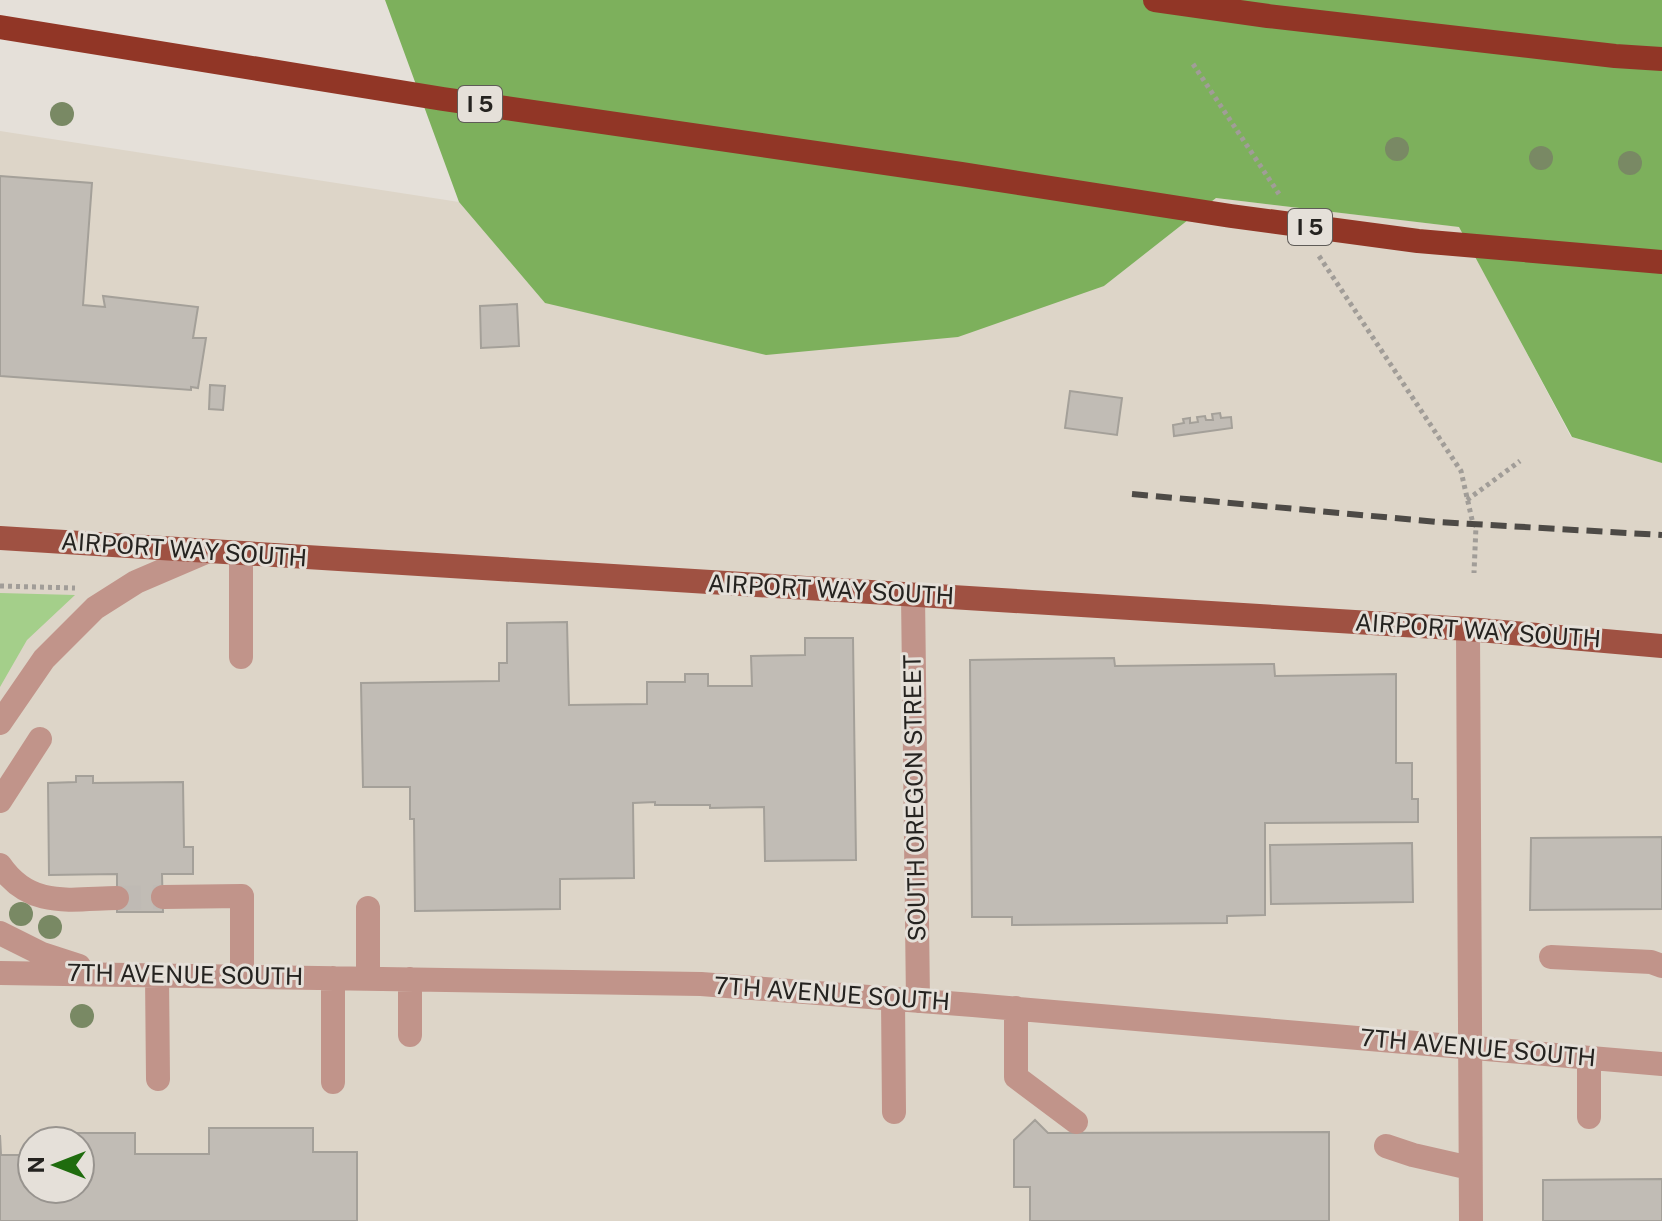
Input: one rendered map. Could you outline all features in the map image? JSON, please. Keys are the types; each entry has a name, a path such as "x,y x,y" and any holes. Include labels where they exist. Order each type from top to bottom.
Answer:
{"highway":[{"path":"1155,0 1583,53 1662,59"},
{"name":"I 5","path":"0,27 443,99 1231,216 1418,241 1662,262"}],"main road":[{"name":"AIRPORT WAY SOUTH","path":"0,538 1468,629 1662,646"}],"street":[{"path":"0,723 44,659 95,608 136,582 206,552"},
{"path":"241,554 241,657"},
{"name":"SOUTH OREGON STREET","path":"894,1112 906,1000 913,595"},
{"path":"1468,629 1471,1221"},
{"path":"0,801 40,739"},
{"path":"0,865 24,889 48,899 117,898"},
{"path":"163,897 242,896 242,976"},
{"path":"368,908 368,978"},
{"path":"0,933 42,954 105,974"},
{"path":"1551,957 1651,962 1662,966"},
{"name":"7TH AVENUE SOUTH","path":"0,973 701,984 1662,1064"},
{"path":"157,975 158,1079"},
{"path":"333,978 333,1082"},
{"path":"410,979 410,1035"},
{"path":"1016,1008 1016,1077 1076,1122"},
{"path":"1589,1058 1589,1117"},
{"path":"1386,1146 1470,1168"}],"path":[{"path":"1193,64 1279,195"},
{"path":"1314,248 1461,471 1476,526 1474,573"},
{"path":"1467,500 1520,461"},
{"path":"0,586 78,588"}],"shaded area":[{"path":"0,131 459,202 545,303 1104,286 1216,198 1460,227 1571,437 1662,463 1662,1221 0,1221"}],"green space":[{"path":"385,0 1662,0 1662,463 1572,437 1459,227 1216,198 1104,286 958,337 766,355 545,303 459,202"},
{"path":"0,593 75,595 27,640 0,687"}],"building":[{"path":"0,176 92,183 83,305 105,307 103,296 198,307 193,338 206,338 198,388 191,387 191,390 0,376"},
{"path":"517,304 519,346 481,348 480,306"},
{"path":"210,385 225,386 223,410 209,409"},
{"path":"1070,391 1122,398 1117,435 1065,428"},
{"path":"1220,413 1221,418 1231,417 1232,428 1174,436 1173,425 1184,423 1183,419 1190,418 1190,423 1198,422 1197,417 1205,416 1206,420 1213,420 1212,414"},
{"path":"567,622 569,705 647,704 647,682 685,682 685,674 708,674 708,686 752,686 751,656 805,655 805,638 853,638 856,860 765,861 764,807 710,808 710,805 633,803 634,878 560,879 560,909 415,911 414,819 410,819 410,787 363,787 361,683 499,681 499,663 507,663 507,623"},
{"path":"1114,658 1115,666 1274,664 1275,676 1396,674 1396,763 1412,763 1412,799 1418,799 1418,822 1265,823 1265,915 1227,916 1227,923 1012,925 1012,917 972,917 970,660"},
{"path":"76,776 93,776 93,783 183,782 184,847 193,847 193,874 162,874 163,912 117,912 117,874 49,875 48,783 76,782"},
{"path":"1662,837 1662,909 1530,910 1531,838"},
{"path":"1412,843 1413,902 1271,904 1270,845"},
{"path":"1035,1120 1048,1133 1329,1132 1329,1221 1030,1221 1030,1187 1014,1187 1014,1140"},
{"path":"209,1128 313,1128 313,1152 357,1152 357,1221 0,1221 0,1135 1,1155 16,1155 16,1205 96,1205 96,1133 135,1133 135,1154 209,1154"},
{"path":"1662,1179 1662,1221 1543,1221 1543,1180"}],"tunnel":[{"path":"117,898 163,897"}],"railway":[{"path":"1132,494 1438,522 1662,535"}]}
